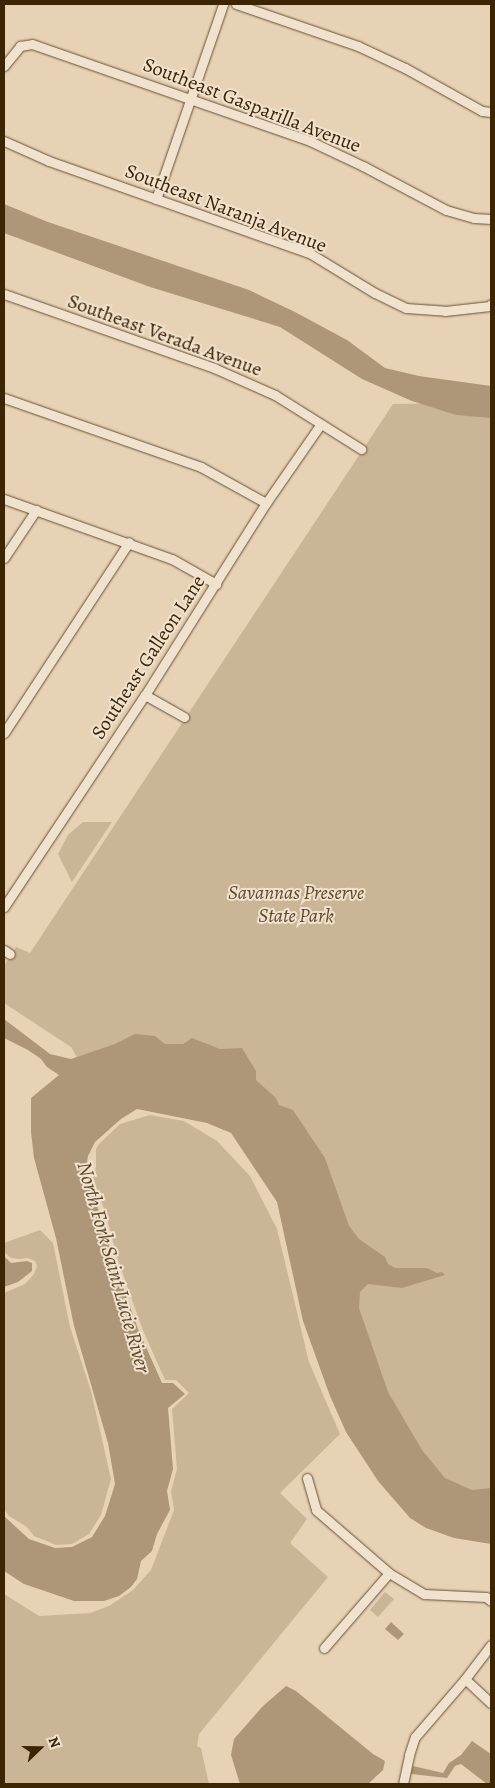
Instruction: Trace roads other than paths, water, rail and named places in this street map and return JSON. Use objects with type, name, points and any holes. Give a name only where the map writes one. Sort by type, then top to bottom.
[{"type":"street","points":[[156,199],[192,100],[223,4]]},
{"type":"street","points":[[236,4],[358,46],[405,68],[482,110],[491,112]]},
{"type":"street","name":"Southeast Gasparilla Avenue","points":[[4,66],[20,46],[32,44],[310,141],[363,166],[446,210],[474,218],[491,220]]},
{"type":"street","name":"Southeast Naranja Avenue","points":[[4,141],[49,161],[311,254],[375,293],[406,308],[445,310],[490,306],[491,304]]},
{"type":"street","name":"Southeast Verada Avenue","points":[[4,294],[214,368],[274,395],[361,448]]},
{"type":"street","points":[[4,398],[201,467],[266,503]]},
{"type":"street","name":"Southeast Galleon Lane","points":[[4,907],[145,695],[266,503],[320,424]]},
{"type":"street","points":[[4,499],[172,558],[216,584]]},
{"type":"street","points":[[4,558],[36,510]]},
{"type":"street","points":[[4,733],[129,542]]},
{"type":"street","points":[[145,695],[184,717]]},
{"type":"street","points":[[307,1478],[316,1510],[389,1573],[424,1594],[486,1597],[491,1601]]},
{"type":"street","points":[[324,1648],[389,1573]]},
{"type":"street","points":[[403,1784],[409,1755],[416,1737],[491,1645]]},
{"type":"street","points":[[465,1679],[491,1703]]},
{"type":"water","points":[[4,204],[48,222],[249,290],[347,340],[385,368],[419,376],[491,386],[491,418],[456,415],[412,401],[362,379],[280,327],[150,287],[4,233]]},
{"type":"water","name":"North Fork Saint Lucie River","points":[[4,1019],[50,1054],[71,1059],[115,1044],[135,1034],[155,1036],[165,1044],[183,1044],[192,1038],[220,1049],[242,1048],[256,1071],[256,1080],[276,1098],[279,1105],[293,1110],[325,1158],[349,1226],[359,1239],[385,1257],[388,1264],[395,1268],[427,1268],[437,1273],[442,1272],[445,1275],[402,1288],[368,1284],[360,1292],[359,1308],[388,1392],[422,1450],[445,1478],[472,1490],[491,1488],[491,1544],[454,1538],[426,1528],[410,1518],[378,1481],[346,1432],[330,1396],[303,1321],[277,1202],[231,1133],[207,1123],[137,1109],[121,1119],[95,1142],[88,1156],[86,1169],[114,1262],[138,1329],[162,1383],[173,1383],[185,1394],[168,1408],[173,1469],[167,1491],[170,1510],[157,1534],[152,1551],[141,1561],[137,1579],[131,1587],[119,1596],[104,1601],[74,1601],[24,1584],[4,1571],[4,1516],[29,1539],[55,1548],[72,1547],[92,1537],[105,1516],[115,1484],[108,1443],[74,1326],[56,1238],[34,1158],[31,1132],[31,1098],[59,1075],[28,1050],[4,1038]]},
{"type":"water","points":[[4,1256],[11,1263],[27,1261],[32,1263],[32,1271],[18,1282],[4,1287]]},
{"type":"water","points":[[391,1622],[404,1634],[398,1640],[385,1629]]},
{"type":"water","points":[[286,1686],[296,1691],[373,1754],[385,1761],[383,1770],[368,1784],[240,1784],[231,1755],[234,1739],[263,1706]]},
{"type":"water","points":[[472,1741],[491,1754],[491,1784],[487,1784],[461,1764],[455,1766],[447,1778],[411,1774],[413,1766],[443,1773],[449,1763],[461,1755]]},
{"type":"park label","name":"Savannas Preserve State Park","points":[[296,904]]}]
